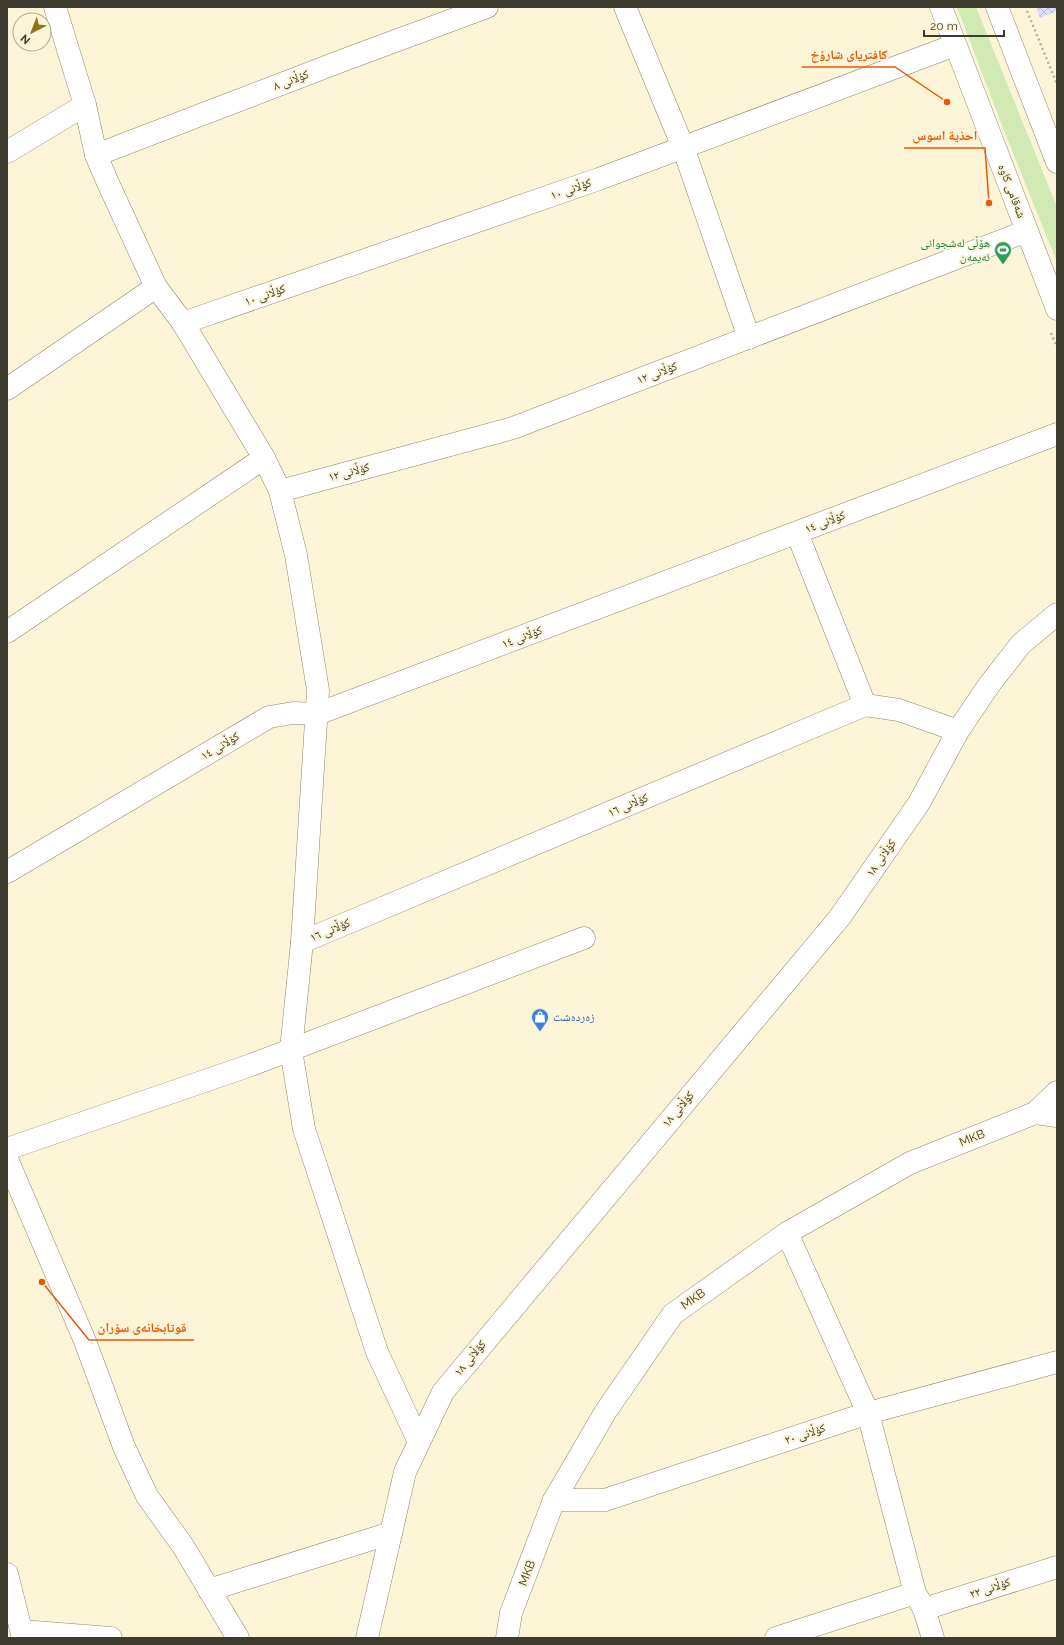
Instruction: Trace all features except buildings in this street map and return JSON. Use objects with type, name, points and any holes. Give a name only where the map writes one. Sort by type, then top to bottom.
[{"type":"street","points":[[55,7],[84,105],[96,155],[156,287],[183,323],[264,458],[280,491],[297,563],[318,690],[302,942],[292,1050],[307,1137],[377,1352],[419,1442]]},
{"type":"street","name":"کۆڵانی ٨","points":[[96,155],[351,57],[487,7]]},
{"type":"street","points":[[625,7],[683,147],[749,338]]},
{"type":"street","name":"شەقامی کاوە","points":[[941,7],[1057,309]]},
{"type":"street","points":[[997,7],[1057,162]]},
{"type":"street","name":"کۆڵانی ١٠","points":[[183,323],[591,182],[955,45]]},
{"type":"street","points":[[7,152],[84,105]]},
{"type":"street","name":"کۆڵانی ١٢","points":[[280,491],[513,428],[1027,231]]},
{"type":"street","points":[[7,389],[156,287]]},
{"type":"street","name":"کۆڵانی ١٤","points":[[7,872],[269,717],[293,713],[317,714],[1057,434]]},
{"type":"street","points":[[7,632],[264,458]]},
{"type":"street","points":[[797,533],[865,705],[899,710],[958,731]]},
{"type":"street","name":"کۆڵانی ١٨","points":[[367,1638],[405,1472],[443,1392],[840,917],[919,804],[958,731],[989,685],[1021,644],[1057,614]]},
{"type":"street","name":"کۆڵانی ١٦","points":[[302,942],[865,705]]},
{"type":"street","points":[[7,1149],[251,1065],[584,938]]},
{"type":"street","points":[[1035,1113],[1057,1092]]},
{"type":"street","points":[[1035,1113],[1057,1116]]},
{"type":"street","name":"MKB","points":[[507,1638],[511,1614],[554,1500],[606,1411],[672,1314],[787,1233],[910,1163],[1035,1113]]},
{"type":"street","points":[[7,1159],[85,1341],[124,1447],[147,1496],[183,1546],[238,1638]]},
{"type":"street","points":[[787,1233],[868,1413],[919,1601],[933,1638]]},
{"type":"street","name":"کۆڵانی ٢٠","points":[[554,1500],[605,1500],[868,1413],[1057,1362]]},
{"type":"street","points":[[209,1590],[391,1533]]},
{"type":"street","name":"کۆڵانی ٢٢","points":[[776,1638],[1057,1567]]},
{"type":"street","points":[[7,1574],[22,1635],[111,1638]]},
{"type":"path","points":[[1026,7],[1057,84]]},
{"type":"green space","points":[[957,7],[976,7],[1057,207],[1057,262],[1003,128]]},
{"type":"place","name":"کافتریای شارۆخ","points":[[947,102]]},
{"type":"place","name":"احذية اسوس","points":[[989,203]]},
{"type":"place","name":"هۆڵی لەشجوانی ئەیمەن","points":[[1003,265]]},
{"type":"place","name":"زەردەشت","points":[[540,1032]]},
{"type":"place","name":"قوتابخانەی سۆران","points":[[42,1282]]}]
